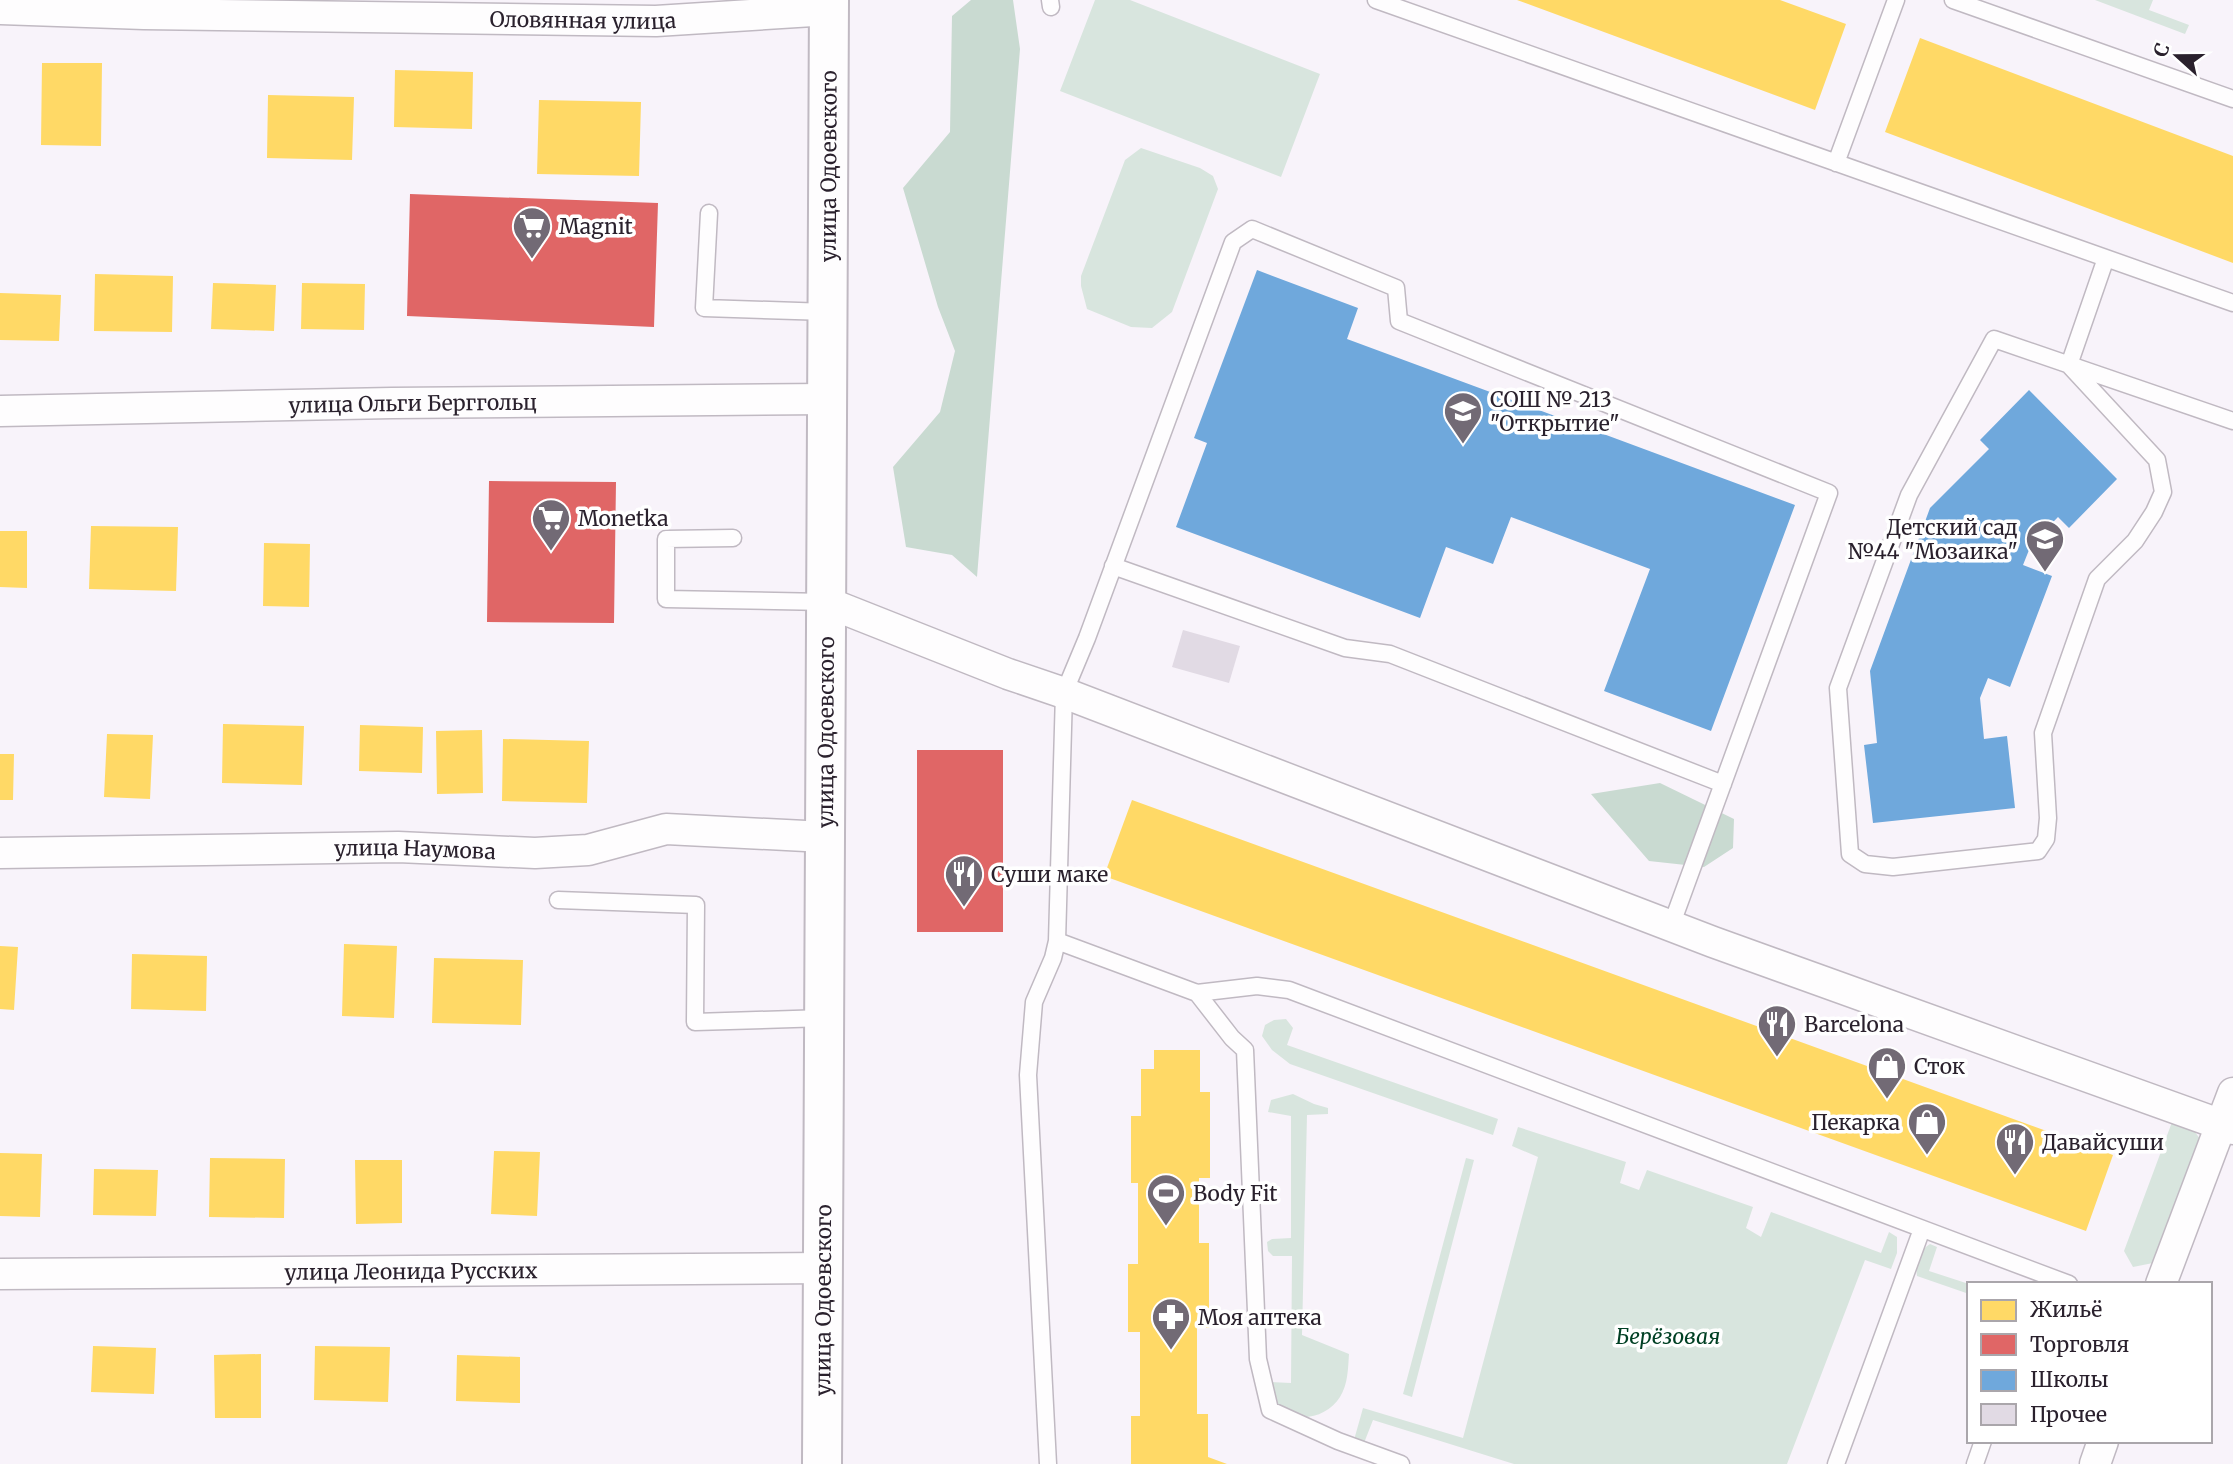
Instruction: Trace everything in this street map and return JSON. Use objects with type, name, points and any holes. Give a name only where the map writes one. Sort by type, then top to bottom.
[{"type":"street","name":"Оловянная улица","points":[[0,9],[158,14],[656,21],[829,5]]},
{"type":"street","name":"улица Одоевского","points":[[822,1464],[829,5]]},
{"type":"street","name":"улица Ольги Берггольц","points":[[0,411],[392,403],[827,399]]},
{"type":"street","points":[[826,603],[1671,926],[2227,1127]]},
{"type":"street","name":"улица Наумова","points":[[0,853],[398,848],[535,853],[588,850],[666,829],[825,837]]},
{"type":"street","points":[[2162,1282],[2227,1127],[2233,1093]]},
{"type":"street","name":"улица Леонида Русских","points":[[0,1273],[823,1268]]},
{"type":"street","points":[[2095,1464],[2103,1443]]},
{"type":"lane","points":[[1376,0],[2233,303]]},
{"type":"lane","points":[[1836,163],[1896,0]]},
{"type":"lane","points":[[1953,0],[2233,99]]},
{"type":"lane","points":[[709,214],[704,308],[828,312]]},
{"type":"lane","points":[[1048,1464],[1028,1075],[1034,1002],[1053,958],[1057,941],[1064,693],[1087,638],[1233,242],[1252,229],[1396,288],[1399,321],[1829,493],[1671,926]]},
{"type":"lane","points":[[2069,365],[2106,258]]},
{"type":"lane","points":[[2069,365],[2157,460],[2162,492],[2154,512],[2135,541],[2097,579],[2043,733],[2048,818],[2046,839],[2038,851],[1893,867],[1866,864],[1850,854],[1838,688],[1909,495],[1994,339],[2233,421]]},
{"type":"lane","points":[[733,538],[666,539],[666,599],[826,603]]},
{"type":"lane","points":[[1113,566],[1345,648],[1390,654],[1723,784]]},
{"type":"lane","points":[[558,900],[696,905],[695,1022],[825,1017]]},
{"type":"lane","points":[[1057,941],[1197,993],[1257,986],[1289,989],[1922,1228],[2041,1279]]},
{"type":"lane","points":[[1197,993],[1232,1038],[1245,1050],[1258,1359],[1270,1410],[1338,1441],[1401,1464]]},
{"type":"lane","points":[[1836,1464],[1922,1228]]},
{"type":"lane","points":[[1975,1464],[1982,1443]]},
{"type":"green space","points":[[1095,0],[1130,0],[1320,74],[1281,177],[1060,91]]},
{"type":"green space","points":[[2095,0],[2153,0],[2149,10],[2189,25],[2185,34]]},
{"type":"green space","points":[[1141,148],[1200,168],[1213,176],[1218,189],[1172,312],[1152,328],[1131,327],[1087,309],[1081,286],[1081,276],[1125,160]]},
{"type":"green space","points":[[1286,1019],[1293,1028],[1287,1045],[1498,1119],[1493,1135],[1290,1064],[1272,1050],[1262,1036],[1265,1025],[1274,1020]]},
{"type":"green space","points":[[1293,1094],[1328,1108],[1328,1114],[1307,1115],[1302,1335],[1349,1354],[1346,1382],[1340,1397],[1334,1405],[1309,1417],[1290,1415],[1282,1410],[1274,1401],[1268,1382],[1291,1383],[1292,1256],[1273,1256],[1268,1251],[1267,1242],[1272,1239],[1291,1238],[1291,1116],[1268,1112],[1271,1100]]},
{"type":"green space","points":[[2175,1114],[2192,1128],[2206,1147],[2153,1263],[2133,1267],[2124,1251]]},
{"type":"green space","name":"Берёзовая","points":[[1518,1127],[1626,1162],[1620,1183],[1639,1190],[1647,1170],[1753,1207],[1746,1228],[1761,1237],[1771,1212],[1881,1253],[1889,1232],[1897,1237],[1897,1253],[1891,1269],[1865,1260],[1787,1464],[1514,1464],[1373,1420],[1364,1443],[1354,1440],[1363,1408],[1463,1438],[1538,1157],[1512,1146]]},
{"type":"green space","points":[[1466,1158],[1474,1160],[1412,1397],[1403,1394]]},
{"type":"green space","points":[[1930,1244],[1937,1247],[1929,1271],[1967,1283],[1967,1293],[1917,1276],[1917,1266],[1923,1250]]},
{"type":"shaded area","points":[[971,0],[1013,0],[1020,49],[977,577],[952,555],[906,547],[893,467],[940,412],[955,351],[938,307],[903,188],[950,132],[952,16]]},
{"type":"shaded area","points":[[1660,783],[1734,819],[1733,848],[1704,867],[1649,861],[1591,794]]},
{"type":"building: Жильё","points":[[1517,0],[1780,0],[1846,24],[1815,110]]},
{"type":"building: Жильё","points":[[1920,38],[2233,156],[2233,263],[1885,132]]},
{"type":"building: Жильё","points":[[42,63],[102,63],[101,146],[41,145]]},
{"type":"building: Жильё","points":[[395,70],[473,72],[472,129],[394,127]]},
{"type":"building: Жильё","points":[[268,95],[354,97],[352,160],[267,158]]},
{"type":"building: Жильё","points":[[539,100],[641,102],[639,176],[537,174]]},
{"type":"building: Жильё","points":[[95,274],[173,276],[172,332],[94,331]]},
{"type":"building: Жильё","points":[[213,283],[276,285],[274,331],[211,329]]},
{"type":"building: Жильё","points":[[302,283],[365,284],[364,330],[301,329]]},
{"type":"building: Жильё","points":[[0,293],[61,295],[59,341],[0,340]]},
{"type":"building: Жильё","points":[[91,526],[178,527],[176,591],[89,589]]},
{"type":"building: Жильё","points":[[0,531],[27,531],[27,588],[0,587]]},
{"type":"building: Жильё","points":[[264,543],[310,544],[309,607],[263,606]]},
{"type":"building: Жильё","points":[[223,724],[304,726],[302,785],[222,783]]},
{"type":"building: Жильё","points":[[360,725],[423,727],[422,773],[359,771]]},
{"type":"building: Жильё","points":[[482,730],[483,793],[437,794],[436,731]]},
{"type":"building: Жильё","points":[[107,734],[153,735],[150,799],[104,797]]},
{"type":"building: Жильё","points":[[503,739],[589,741],[587,803],[502,801]]},
{"type":"building: Жильё","points":[[0,754],[14,754],[13,800],[0,800]]},
{"type":"building: Жильё","points":[[1132,800],[2113,1155],[2086,1231],[1104,876]]},
{"type":"building: Жильё","points":[[344,944],[397,946],[394,1018],[342,1016]]},
{"type":"building: Жильё","points":[[0,946],[18,947],[14,1010],[0,1009]]},
{"type":"building: Жильё","points":[[132,954],[207,956],[206,1011],[131,1009]]},
{"type":"building: Жильё","points":[[434,958],[523,960],[521,1025],[432,1023]]},
{"type":"building: Жильё","points":[[1154,1050],[1200,1050],[1200,1092],[1210,1092],[1210,1178],[1199,1178],[1199,1243],[1209,1243],[1209,1328],[1197,1328],[1197,1414],[1208,1414],[1208,1457],[1227,1464],[1131,1464],[1131,1416],[1140,1416],[1140,1332],[1128,1332],[1128,1264],[1138,1264],[1138,1183],[1131,1183],[1131,1116],[1141,1116],[1141,1069],[1154,1069]]},
{"type":"building: Жильё","points":[[494,1151],[540,1152],[537,1216],[491,1214]]},
{"type":"building: Жильё","points":[[0,1153],[42,1154],[40,1217],[0,1216]]},
{"type":"building: Жильё","points":[[210,1158],[285,1159],[284,1218],[209,1217]]},
{"type":"building: Жильё","points":[[355,1160],[402,1160],[402,1223],[356,1224]]},
{"type":"building: Жильё","points":[[94,1169],[158,1170],[156,1216],[93,1215]]},
{"type":"building: Жильё","points":[[93,1346],[156,1348],[154,1394],[91,1392]]},
{"type":"building: Жильё","points":[[315,1346],[390,1347],[388,1402],[314,1400]]},
{"type":"building: Жильё","points":[[261,1354],[261,1418],[215,1418],[214,1355]]},
{"type":"building: Жильё","points":[[457,1355],[520,1357],[520,1403],[456,1401]]},
{"type":"building: Торговля","name":"Magnit","points":[[410,194],[658,203],[654,327],[407,316]]},
{"type":"building: Торговля","name":"Monetka","points":[[489,481],[616,482],[614,623],[487,622]]},
{"type":"building: Торговля","points":[[917,750],[1003,750],[1003,932],[917,932]]},
{"type":"building: Школы","points":[[1257,270],[1358,308],[1347,339],[1795,505],[1711,731],[1604,691],[1650,569],[1511,517],[1493,564],[1446,547],[1420,618],[1176,527],[1207,443],[1194,438]]},
{"type":"building: Школы","points":[[2029,390],[2117,479],[2069,528],[2058,517],[2031,545],[2023,565],[2052,576],[2010,687],[1988,678],[1980,698],[1984,739],[2007,736],[2015,808],[1873,823],[1864,745],[1877,743],[1870,671],[1930,508],[1989,449],[1980,440]]},
{"type":"building: Прочее","points":[[1183,630],[1240,646],[1229,683],[1172,667]]},
{"type":"place","name":"Magnit","points":[[532,260]]},
{"type":"place","name":"СОШ № 213 \"Открытие\"","points":[[1463,445]]},
{"type":"place","name":"Monetka","points":[[551,552]]},
{"type":"place","name":"Детский сад №44 \"Мозаика\"","points":[[2045,573]]},
{"type":"place","name":"Суши маке","points":[[964,908]]},
{"type":"place","name":"Barcelona","points":[[1777,1058]]},
{"type":"place","name":"Сток","points":[[1887,1100]]},
{"type":"place","name":"Пекарка","points":[[1927,1156]]},
{"type":"place","name":"Давайсуши","points":[[2015,1176]]},
{"type":"place","name":"Body Fit","points":[[1166,1227]]},
{"type":"place","name":"Моя аптека","points":[[1171,1351]]}]
